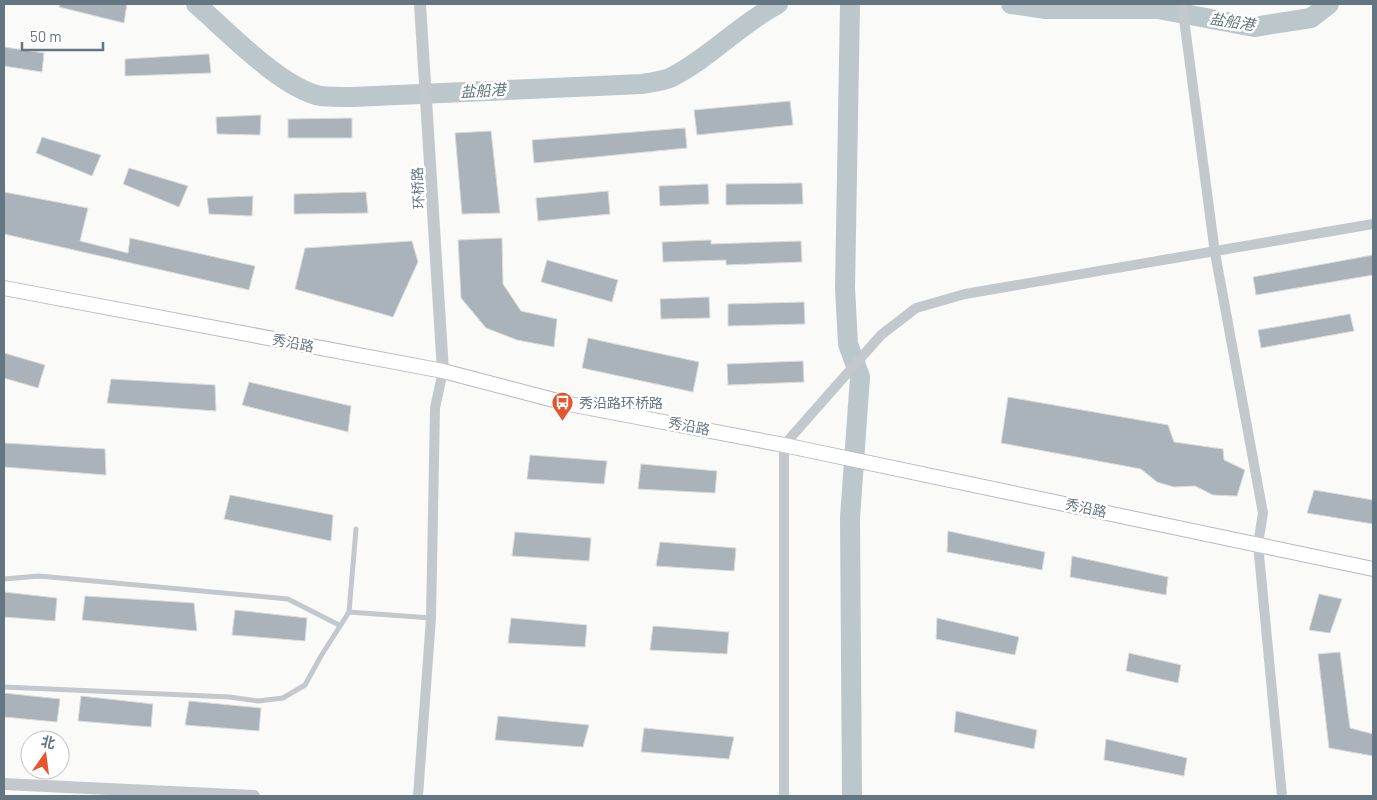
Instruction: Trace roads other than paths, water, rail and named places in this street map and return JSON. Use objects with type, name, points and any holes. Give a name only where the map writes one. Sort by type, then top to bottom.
[{"type":"main road","name":"秀沿路","points":[[4,288],[443,372],[569,404],[878,464],[1373,569]]},
{"type":"street","name":"环桥路","points":[[420,4],[429,116],[443,372]]},
{"type":"street","points":[[1182,4],[1215,253],[1263,513],[1258,544],[1282,796]]},
{"type":"street","points":[[784,796],[784,445],[881,335],[916,308],[965,294],[1215,253],[1373,224]]},
{"type":"street","points":[[418,796],[431,618],[435,408],[443,372]]},
{"type":"street","points":[[4,784],[254,796]]},
{"type":"lane","points":[[4,687],[230,697],[258,701],[283,698],[305,686],[349,612],[356,529]]},
{"type":"lane","points":[[4,580],[39,576],[288,599],[340,625]]},
{"type":"lane","points":[[349,612],[431,618]]},
{"type":"waterway","name":"盐船港","points":[[196,4],[272,71],[306,91],[321,96],[333,97],[642,84],[662,80],[672,77],[700,60],[751,21],[778,4]]},
{"type":"waterway","points":[[850,4],[845,288],[848,344],[860,377],[850,518],[852,796]]},
{"type":"waterway","name":"盐船港","points":[[1011,4],[1046,9],[1158,9],[1254,27],[1311,18],[1329,4]]},
{"type":"place","name":"秀沿路环桥路","points":[[563,422]]}]
